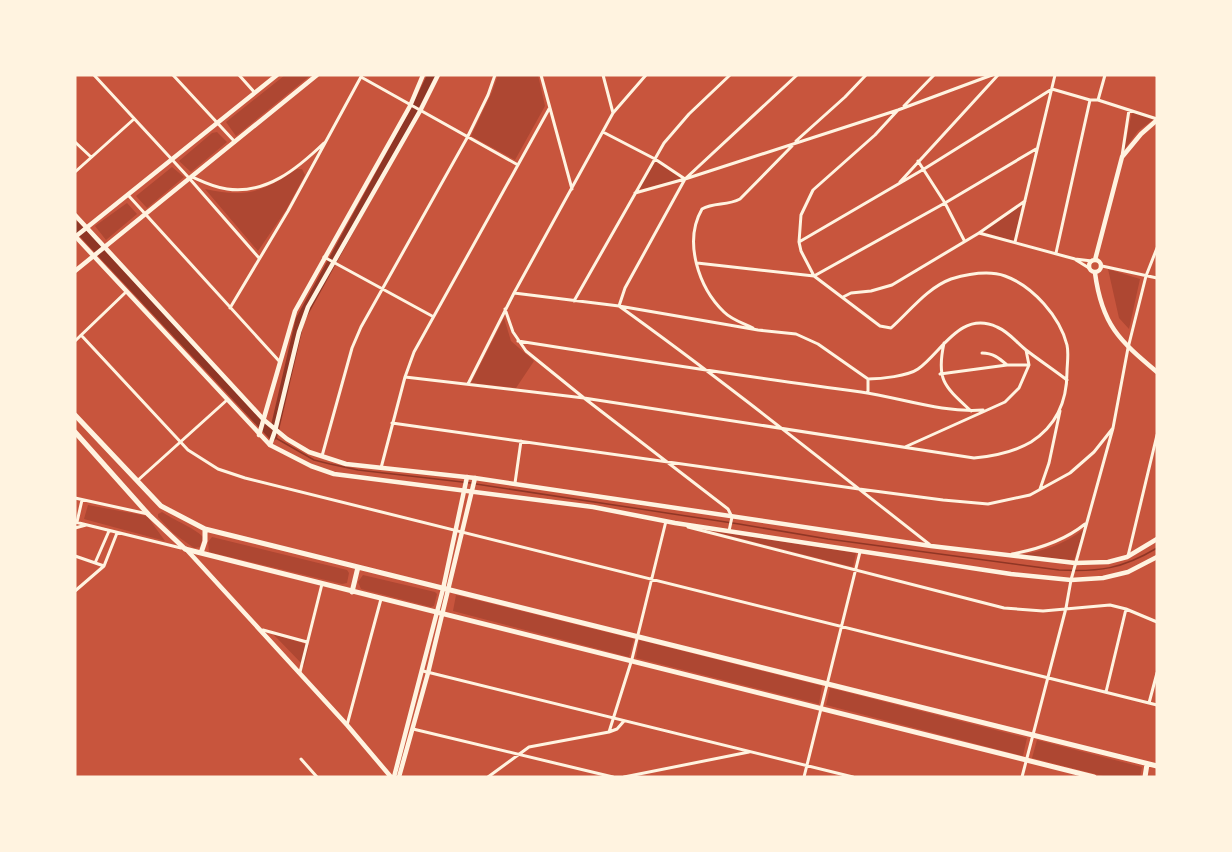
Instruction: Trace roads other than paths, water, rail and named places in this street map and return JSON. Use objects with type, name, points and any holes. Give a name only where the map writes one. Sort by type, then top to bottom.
[{"type":"main road","points":[[79,234],[277,75]]},
{"type":"main road","points":[[75,271],[317,75]]},
{"type":"main road","points":[[260,433],[295,311],[411,106],[423,75]]},
{"type":"main road","points":[[271,443],[299,332],[308,307],[438,75]]},
{"type":"main road","points":[[1157,120],[1141,134],[1122,157],[1089,268],[1095,273],[1104,312],[1113,331],[1128,348],[1157,372]]},
{"type":"main road","points":[[75,215],[79,234],[99,252],[126,292],[227,400],[271,443],[311,466],[334,474],[593,507],[675,523],[1011,574],[1103,578],[1128,572],[1157,557]]},
{"type":"main road","points":[[79,234],[264,422],[275,432],[322,458],[346,464],[515,483],[731,519],[1075,565],[1108,562],[1127,557],[1157,539]]},
{"type":"main road","points":[[1093,260],[1100,262],[1102,266],[1100,271],[1095,273]]},
{"type":"main road","points":[[75,415],[161,506],[206,529],[1157,766]]},
{"type":"main road","points":[[75,432],[149,515],[186,549],[395,777]]},
{"type":"main road","points":[[100,458],[108,450]]},
{"type":"main road","points":[[446,589],[467,478]]},
{"type":"main road","points":[[395,777],[463,533],[475,480]]},
{"type":"main road","points":[[149,515],[161,506]]},
{"type":"main road","points":[[201,553],[206,529]]},
{"type":"main road","points":[[186,549],[352,592],[632,659],[1094,777]]},
{"type":"main road","points":[[352,592],[358,567]]},
{"type":"main road","points":[[1145,777],[1147,764]]},
{"type":"street","points":[[93,75],[190,177],[259,258]]},
{"type":"street","points":[[173,75],[235,142]]},
{"type":"street","points":[[239,75],[255,93]]},
{"type":"street","points":[[322,458],[352,348],[382,289],[467,138],[495,75]]},
{"type":"street","points":[[541,75],[572,189]]},
{"type":"street","points":[[603,75],[613,113]]},
{"type":"street","points":[[468,384],[514,292],[613,113],[646,75]]},
{"type":"street","points":[[574,301],[635,193],[673,132],[730,75]]},
{"type":"street","points":[[619,306],[625,288],[685,179],[797,75]]},
{"type":"street","points":[[758,330],[726,314],[700,277],[696,263],[695,230],[702,209],[716,204],[732,203],[740,199],[794,143],[845,98],[866,75]]},
{"type":"street","points":[[903,108],[934,75]]},
{"type":"street","points":[[635,193],[898,110],[992,75]]},
{"type":"street","points":[[897,185],[998,75]]},
{"type":"street","points":[[1015,242],[1055,75]]},
{"type":"street","points":[[1098,100],[1105,75]]},
{"type":"street","points":[[230,308],[362,76],[467,138],[518,165]]},
{"type":"street","points":[[799,242],[924,169],[1052,89],[1090,100],[1098,100],[1157,120]]},
{"type":"street","points":[[1056,253],[1090,100]]},
{"type":"street","points":[[381,468],[405,377],[414,352],[549,108]]},
{"type":"street","points":[[405,377],[584,398],[974,458],[1000,455],[1031,441],[1053,422],[1065,400],[1067,347],[1060,326],[1051,311],[1024,288],[1005,276],[980,273],[949,280],[923,297],[891,328],[880,326],[814,276],[801,251],[799,242],[801,215],[813,189],[847,160],[898,110]]},
{"type":"street","points":[[1122,157],[1129,110]]},
{"type":"street","points":[[75,172],[134,119]]},
{"type":"street","points":[[603,132],[655,159],[685,179]]},
{"type":"street","points":[[190,177],[219,188],[252,189],[280,178],[304,162],[327,140]]},
{"type":"street","points":[[75,142],[91,157]]},
{"type":"street","points":[[696,263],[814,276],[1036,149]]},
{"type":"street","points":[[918,161],[945,203],[964,241]]},
{"type":"street","points":[[304,162],[310,169]]},
{"type":"street","points":[[128,195],[280,362]]},
{"type":"street","points":[[842,297],[892,285],[979,233],[1025,201]]},
{"type":"street","points":[[979,233],[1075,259],[1093,260]]},
{"type":"street","points":[[1022,777],[1066,608],[1071,578],[1113,428],[1128,348],[1146,276],[1157,248]]},
{"type":"street","points":[[325,258],[432,316]]},
{"type":"street","points":[[1075,259],[1089,268]]},
{"type":"street","points":[[1102,266],[1157,278]]},
{"type":"street","points":[[75,341],[126,292]]},
{"type":"street","points":[[514,292],[796,334],[818,344],[868,379],[890,377],[916,370],[945,341],[964,327],[987,323],[1006,332],[1067,380]]},
{"type":"street","points":[[619,306],[786,430],[931,546]]},
{"type":"street","points":[[505,309],[518,341],[526,351],[664,461],[728,508],[731,519],[730,530]]},
{"type":"street","points":[[81,335],[193,454],[208,463],[245,478],[1157,705]]},
{"type":"street","points":[[518,341],[710,372],[868,393],[956,411],[982,410]]},
{"type":"street","points":[[945,341],[940,374],[949,391],[970,411]]},
{"type":"street","points":[[903,448],[982,410],[1005,402],[1019,388],[1029,365],[1026,350]]},
{"type":"street","points":[[982,353],[990,353],[998,357],[1006,365]]},
{"type":"street","points":[[940,374],[1006,365],[1029,365]]},
{"type":"street","points":[[868,379],[868,393]]},
{"type":"street","points":[[137,481],[227,400]]},
{"type":"street","points":[[1040,490],[1049,463],[1060,409]]},
{"type":"street","points":[[392,423],[859,489],[988,504],[1016,499],[1040,490],[1070,473],[1095,452],[1113,428]]},
{"type":"street","points":[[1127,557],[1157,435]]},
{"type":"street","points":[[515,483],[521,441]]},
{"type":"street","points":[[75,498],[149,515]]},
{"type":"street","points":[[82,500],[76,522],[186,549]]},
{"type":"street","points":[[609,732],[632,659],[666,521]]},
{"type":"street","points":[[1003,556],[1051,544],[1071,535],[1087,522]]},
{"type":"street","points":[[675,523],[1004,608],[1043,611],[1110,605],[1157,622]]},
{"type":"street","points":[[75,528],[88,525]]},
{"type":"street","points":[[96,563],[109,531]]},
{"type":"street","points":[[75,591],[104,566],[117,532]]},
{"type":"street","points":[[804,777],[860,551]]},
{"type":"street","points":[[75,556],[104,566]]},
{"type":"street","points":[[300,674],[322,584]]},
{"type":"street","points":[[347,725],[381,598]]},
{"type":"street","points":[[1106,692],[1126,609]]},
{"type":"street","points":[[261,630],[307,642]]},
{"type":"street","points":[[425,672],[853,777]]},
{"type":"street","points":[[1149,703],[1157,673]]},
{"type":"street","points":[[488,777],[516,754],[529,747],[544,742],[609,732],[617,729],[624,721]]},
{"type":"street","points":[[410,728],[613,777]]},
{"type":"street","points":[[624,777],[750,752]]},
{"type":"street","points":[[302,759],[317,777]]},
{"type":"waterway","points":[[274,432],[300,320],[412,116],[432,75]]},
{"type":"waterway","points":[[75,225],[273,436]]},
{"type":"waterway","points":[[274,437],[314,460],[330,464],[358,470],[471,483]]},
{"type":"waterway","points":[[476,484],[828,539],[1059,570],[1110,568],[1133,561],[1157,548]]}]
